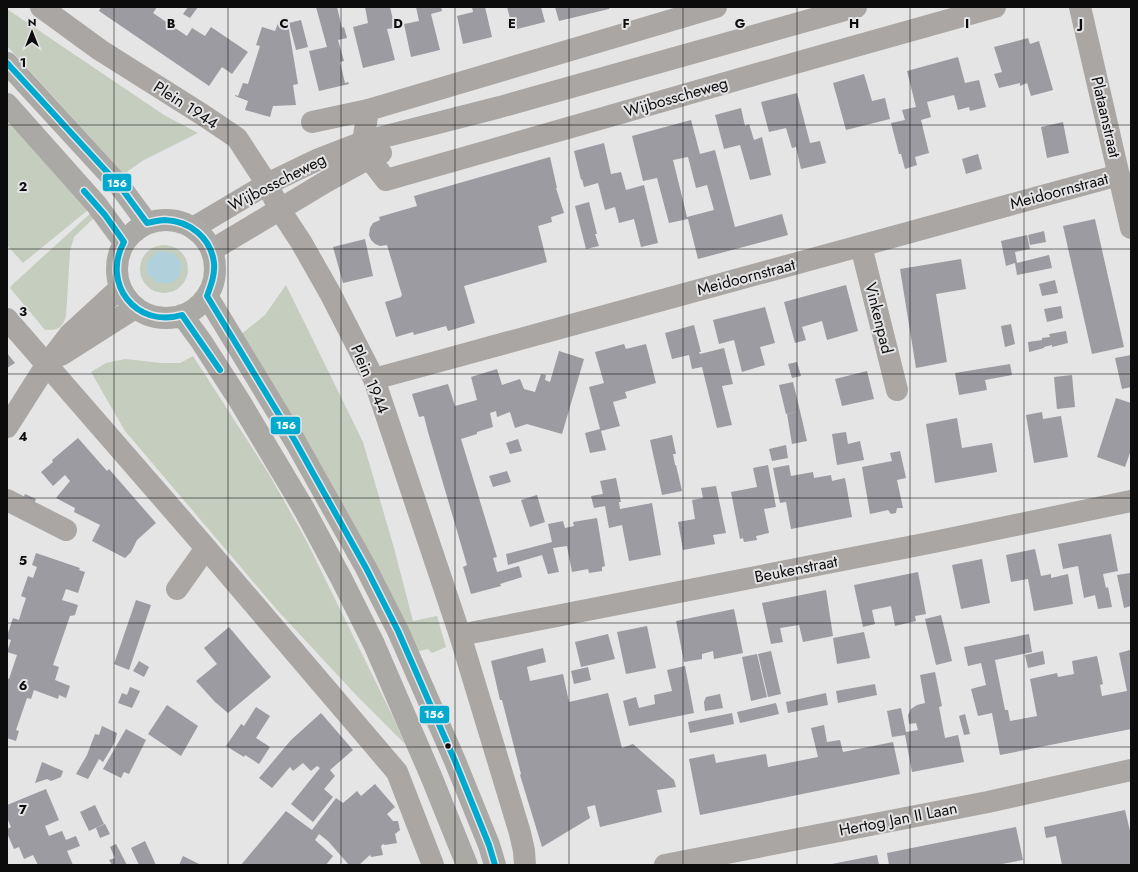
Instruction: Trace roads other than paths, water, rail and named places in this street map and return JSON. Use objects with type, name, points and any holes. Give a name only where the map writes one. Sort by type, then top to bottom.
[{"type":"main road","points":[[7,63],[119,186],[147,222]]},
{"type":"main road","points":[[7,104],[96,204],[124,242]]},
{"type":"main road","points":[[159,219],[171,219],[183,222],[194,228],[204,238],[212,250],[215,262],[215,274],[207,296],[196,308],[182,315],[169,318],[145,314],[135,308],[126,299],[116,276],[118,253],[124,242],[134,230],[147,222],[159,219]]},
{"type":"main road","points":[[207,296],[295,441],[366,568],[398,631],[455,761],[489,845],[495,865]]},
{"type":"main road","points":[[182,315],[201,341],[239,400],[304,509],[341,578],[374,644],[431,776],[467,865]]},
{"type":"street","name":"Plein 1944","points":[[41,7],[100,50],[203,114],[237,138],[267,184],[280,210],[301,242],[330,293],[374,380],[460,635],[520,833],[525,865]]},
{"type":"street","points":[[312,122],[368,110],[664,14],[716,7]]},
{"type":"street","name":"Wijbosscheweg","points":[[194,228],[267,184],[319,159],[366,150],[500,107],[856,7]]},
{"type":"street","name":"Wijbosscheweg","points":[[366,150],[386,180],[995,7]]},
{"type":"street","name":"Plataanstraat","points":[[1080,7],[1131,228]]},
{"type":"street","points":[[366,150],[368,110]]},
{"type":"street","name":"Wijbosscheweg","points":[[212,250],[327,181],[366,150]]},
{"type":"street","name":"Meidoornstraat","points":[[374,380],[1119,175]]},
{"type":"street","name":"Vinkenpad","points":[[861,246],[897,390]]},
{"type":"street","points":[[7,427],[47,364],[70,334],[120,288]]},
{"type":"street","points":[[47,364],[135,308]]},
{"type":"street","points":[[7,319],[206,548],[396,772],[433,865]]},
{"type":"street","points":[[7,500],[66,530]]},
{"type":"street","name":"Beukenstraat","points":[[460,635],[926,544],[1131,501]]},
{"type":"street","points":[[177,589],[206,548]]},
{"type":"street","name":"Hertog Jan II Laan","points":[[665,865],[988,802],[1131,770]]},
{"type":"water","points":[[158,251],[174,253],[182,264],[179,277],[172,283],[158,283],[147,273],[147,261]]}]
